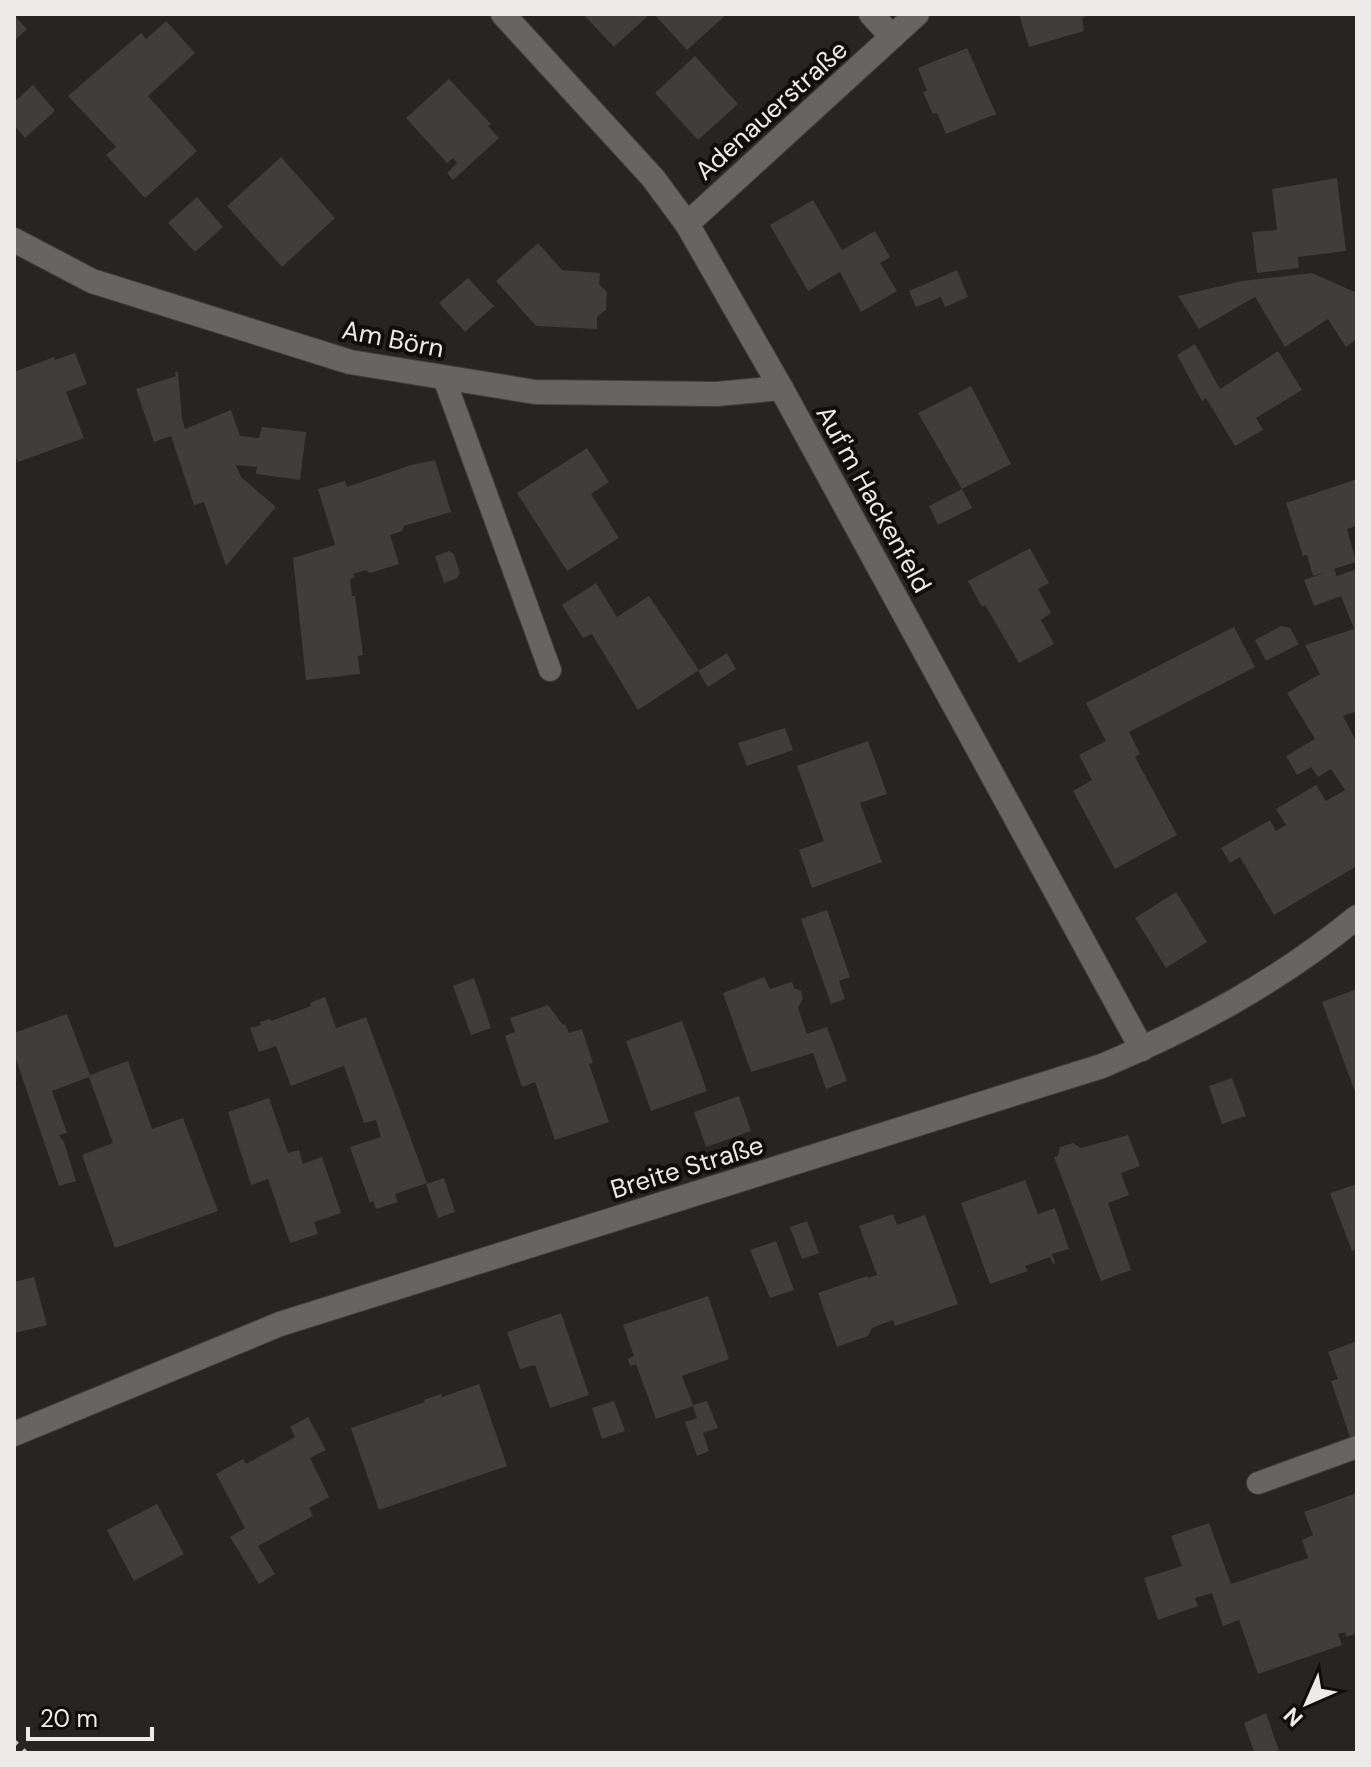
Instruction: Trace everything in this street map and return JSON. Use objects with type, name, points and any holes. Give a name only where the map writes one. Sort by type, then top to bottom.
[{"type":"street","name":"Auf'm Hackenfeld","points":[[503,14],[653,178],[687,224],[781,388],[1142,1049]]},
{"type":"street","points":[[871,14],[892,37]]},
{"type":"street","name":"Adenauerstraße","points":[[687,224],[917,14]]},
{"type":"street","name":"Am Börn","points":[[14,240],[92,281],[350,362],[535,392],[717,394],[781,388]]},
{"type":"street","name":"Breite Straße","points":[[14,1434],[280,1324],[1102,1066],[1197,1023],[1299,962],[1357,917]]},
{"type":"lane","points":[[444,378],[550,670]]},
{"type":"lane","points":[[1258,1483],[1357,1447]]},
{"type":"building","points":[[583,14],[650,14],[614,47]]},
{"type":"building","points":[[654,14],[727,14],[687,50]]},
{"type":"building","points":[[1019,14],[1088,14],[1082,19],[1084,31],[1029,47]]},
{"type":"building","points":[[14,15],[27,29],[14,41]]},
{"type":"building","points":[[166,21],[195,53],[148,96],[197,151],[145,198],[106,155],[116,147],[68,96],[141,33],[146,39]]},
{"type":"building","points":[[967,48],[996,114],[946,134],[923,92],[927,91],[918,68]]},
{"type":"building","points":[[695,56],[738,104],[698,140],[655,93]]},
{"type":"building","points":[[449,79],[491,124],[488,126],[499,138],[453,180],[447,173],[457,163],[453,158],[447,163],[406,118]]},
{"type":"building","points":[[33,85],[55,111],[25,138],[14,125],[14,102]]},
{"type":"building","points":[[281,157],[335,218],[282,267],[227,206]]},
{"type":"building","points":[[1337,178],[1346,251],[1298,257],[1299,268],[1257,273],[1252,232],[1277,230],[1272,189]]},
{"type":"building","points":[[197,197],[223,227],[195,252],[168,223]]},
{"type":"building","points":[[813,200],[842,250],[875,231],[890,257],[880,263],[897,291],[861,312],[840,272],[808,291],[770,225]]},
{"type":"building","points":[[538,243],[562,270],[600,273],[599,284],[607,292],[606,310],[597,317],[597,329],[536,326],[496,281]]},
{"type":"building","points":[[957,270],[968,297],[945,307],[941,297],[916,307],[909,291]]},
{"type":"building","points":[[1312,273],[1357,293],[1357,339],[1346,347],[1328,319],[1285,347],[1255,297],[1199,329],[1178,296],[1242,281]]},
{"type":"building","points":[[468,278],[494,306],[465,332],[439,303]]},
{"type":"building","points":[[1195,344],[1220,389],[1278,351],[1302,390],[1256,418],[1263,430],[1235,446],[1206,398],[1202,401],[1177,355]]},
{"type":"building","points":[[75,353],[87,384],[66,392],[84,438],[14,461],[14,372],[54,357],[55,360]]},
{"type":"building","points":[[175,372],[178,372],[185,429],[231,410],[240,436],[259,438],[262,427],[306,432],[300,480],[256,474],[257,467],[236,465],[241,477],[276,507],[226,566],[204,502],[194,505],[171,436],[154,442],[136,389],[176,376]]},
{"type":"building","points":[[971,386],[1011,464],[962,489],[918,413]]},
{"type":"building","points":[[587,448],[609,482],[591,494],[619,538],[567,571],[517,493]]},
{"type":"building","points":[[435,460],[451,512],[404,526],[402,531],[390,535],[399,564],[370,573],[365,570],[353,574],[355,577],[350,579],[363,655],[358,656],[360,674],[306,680],[293,558],[335,545],[318,489],[345,481],[347,487]]},
{"type":"building","points":[[1357,479],[1357,526],[1347,529],[1356,562],[1334,569],[1337,576],[1357,569],[1357,711],[1343,716],[1357,743],[1357,866],[1274,915],[1240,857],[1230,863],[1221,848],[1270,820],[1276,831],[1286,825],[1276,809],[1316,785],[1326,801],[1345,790],[1331,769],[1318,777],[1311,767],[1297,775],[1286,756],[1315,739],[1287,693],[1320,674],[1305,645],[1354,629],[1341,596],[1314,606],[1304,580],[1330,571],[1313,576],[1307,555],[1303,556],[1286,503]]},
{"type":"building","points":[[962,489],[972,508],[938,525],[929,506]]},
{"type":"building","points":[[1030,548],[1049,583],[1038,589],[1051,613],[1041,620],[1054,644],[1019,663],[968,581]]},
{"type":"building","points":[[449,551],[454,554],[460,573],[457,578],[444,583],[435,556]]},
{"type":"building","points":[[596,583],[617,617],[649,596],[699,670],[638,710],[592,634],[583,638],[562,605]]},
{"type":"building","points":[[1281,626],[1290,628],[1299,644],[1266,661],[1255,640]]},
{"type":"building","points":[[1234,627],[1255,667],[1129,732],[1140,754],[1135,757],[1177,835],[1115,869],[1073,791],[1092,780],[1079,755],[1106,741],[1086,703]]},
{"type":"building","points":[[727,653],[736,669],[708,687],[698,671]]},
{"type":"building","points":[[785,728],[793,750],[747,766],[738,743]]},
{"type":"building","points":[[868,741],[887,794],[860,803],[882,862],[812,888],[799,850],[824,841],[797,766]]},
{"type":"building","points":[[1176,892],[1207,942],[1166,968],[1135,918]]},
{"type":"building","points":[[827,910],[850,977],[839,981],[845,999],[831,1004],[801,919]]},
{"type":"building","points":[[764,977],[770,989],[792,982],[794,988],[801,991],[803,998],[798,1008],[807,1034],[827,1027],[847,1081],[826,1089],[813,1053],[751,1072],[723,993]]},
{"type":"building","points":[[474,978],[491,1028],[471,1035],[453,986]]},
{"type":"building","points":[[1357,989],[1357,1097],[1322,1002]]},
{"type":"building","points":[[325,997],[336,1028],[366,1017],[427,1183],[395,1194],[398,1202],[376,1209],[373,1201],[370,1203],[350,1147],[381,1137],[376,1120],[364,1123],[344,1066],[291,1086],[276,1046],[259,1052],[250,1028],[311,1006],[310,1003]]},
{"type":"building","points":[[548,1005],[569,1033],[582,1029],[593,1063],[589,1064],[609,1122],[555,1140],[535,1082],[522,1087],[505,1036],[515,1032],[510,1018]]},
{"type":"building","points":[[67,1014],[90,1075],[128,1061],[152,1129],[183,1118],[218,1211],[115,1248],[82,1155],[113,1143],[89,1077],[52,1091],[67,1133],[59,1135],[76,1181],[59,1186],[14,1053],[14,1033]]},
{"type":"building","points":[[682,1021],[707,1091],[651,1111],[626,1041]]},
{"type":"building","points":[[1232,1078],[1246,1116],[1222,1124],[1209,1086]]},
{"type":"building","points":[[739,1096],[751,1131],[706,1147],[694,1112]]},
{"type":"building","points":[[269,1098],[288,1153],[299,1150],[303,1164],[322,1157],[341,1213],[314,1222],[318,1234],[290,1243],[268,1179],[251,1185],[228,1112]]},
{"type":"building","points":[[1128,1135],[1140,1166],[1121,1173],[1129,1195],[1108,1203],[1131,1270],[1101,1281],[1054,1157],[1058,1156],[1060,1147],[1073,1143],[1081,1148]]},
{"type":"building","points":[[444,1178],[455,1212],[438,1218],[426,1184]]},
{"type":"building","points":[[1025,1180],[1038,1214],[1055,1208],[1069,1249],[1052,1254],[1053,1264],[1050,1257],[1025,1266],[1028,1271],[990,1284],[961,1203]]},
{"type":"building","points":[[1357,1184],[1357,1249],[1352,1251],[1330,1193]]},
{"type":"building","points":[[893,1214],[897,1225],[925,1215],[958,1304],[895,1326],[893,1320],[872,1328],[868,1336],[837,1347],[818,1293],[877,1275],[859,1226]]},
{"type":"building","points":[[807,1221],[819,1253],[802,1259],[790,1227]]},
{"type":"building","points":[[776,1241],[794,1290],[770,1298],[750,1250]]},
{"type":"building","points":[[34,1277],[47,1325],[15,1333],[14,1282]]},
{"type":"building","points":[[708,1296],[729,1359],[682,1376],[693,1405],[707,1401],[718,1428],[703,1433],[709,1451],[697,1456],[685,1422],[697,1418],[693,1406],[656,1419],[636,1364],[630,1366],[628,1359],[634,1356],[623,1325]]},
{"type":"building","points":[[561,1313],[589,1395],[550,1408],[535,1365],[520,1369],[507,1332]]},
{"type":"building","points":[[1357,1341],[1357,1435],[1350,1437],[1331,1381],[1338,1379],[1328,1352]]},
{"type":"building","points":[[479,1384],[507,1466],[379,1510],[351,1428],[441,1394],[442,1397]]},
{"type":"building","points":[[614,1401],[625,1431],[602,1439],[592,1408]]},
{"type":"building","points":[[308,1417],[326,1450],[310,1458],[329,1497],[309,1508],[313,1516],[258,1546],[275,1574],[259,1584],[230,1537],[245,1528],[216,1474],[243,1459],[246,1464],[295,1437],[290,1427]]},
{"type":"building","points":[[1357,1493],[1357,1633],[1346,1637],[1345,1632],[1338,1634],[1342,1645],[1258,1674],[1239,1620],[1223,1626],[1212,1593],[1195,1598],[1198,1606],[1158,1620],[1144,1578],[1182,1566],[1171,1536],[1209,1523],[1231,1584],[1308,1558],[1302,1540],[1313,1535],[1304,1512]]},
{"type":"building","points":[[157,1504],[184,1554],[134,1581],[107,1530]]},
{"type":"building","points":[[1266,1713],[1279,1751],[1254,1752],[1244,1723]]},
{"type":"railway","points":[[14,1742],[25,1753]]}]
